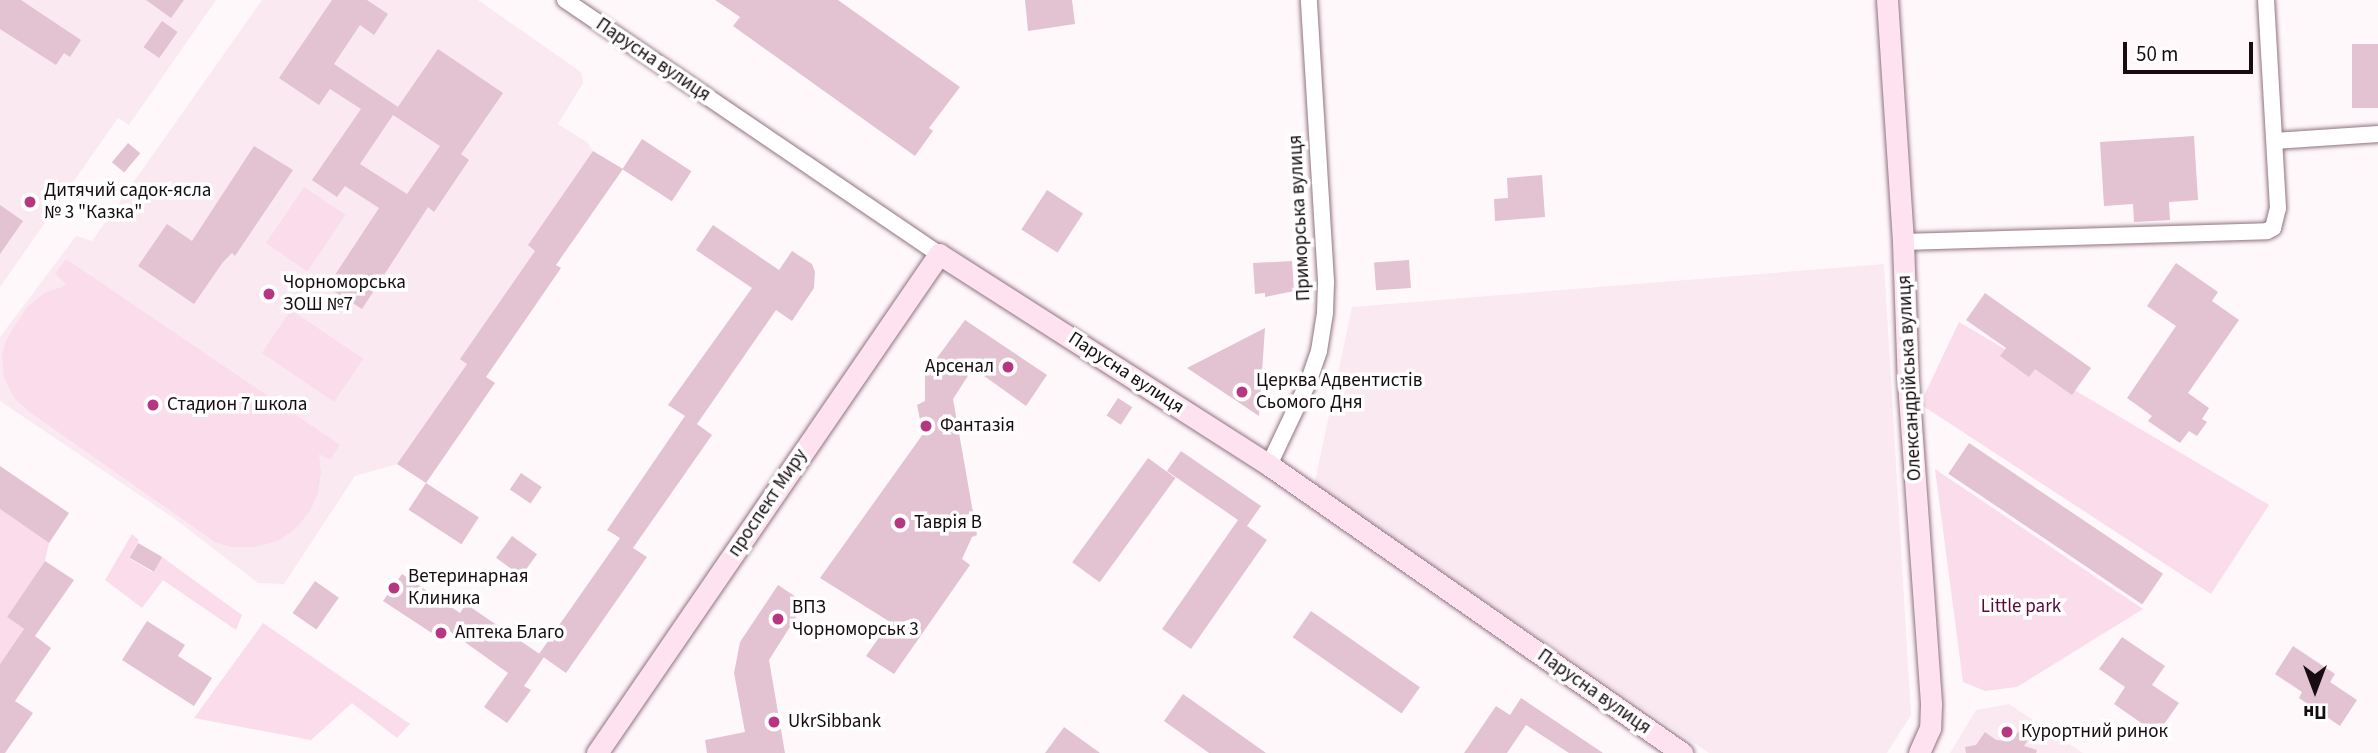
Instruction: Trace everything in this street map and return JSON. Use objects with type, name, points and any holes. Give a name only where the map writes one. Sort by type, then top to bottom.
[{"type":"street","name":"Парусна вулиця","points":[[565,0],[939,254],[1269,465],[1682,753]]},
{"type":"street","name":"Приморська вулиця","points":[[1269,465],[1308,383],[1319,351],[1325,312],[1326,281],[1309,0]]},
{"type":"street","name":"Олександрійська вулиця","points":[[1887,0],[1903,242],[1908,382],[1931,704],[1930,728],[1919,753]]},
{"type":"street","points":[[1903,242],[2267,231],[2273,228],[2278,208],[2266,0]]},
{"type":"street","points":[[2275,141],[2378,134]]},
{"type":"street","name":"проспект Миру","points":[[597,753],[939,254]]},
{"type":"shaded area","points":[[0,0],[216,0],[129,125],[118,118],[0,287]]},
{"type":"shaded area","name":"Чорноморська ЗОШ №7","points":[[262,0],[478,0],[581,72],[583,83],[558,124],[588,143],[593,151],[528,245],[535,251],[467,364],[397,464],[355,476],[284,584],[258,583],[175,519],[0,401],[0,337],[76,236],[92,241]]},
{"type":"shaded area","points":[[1884,264],[1911,715],[1887,753],[1709,753],[1314,486],[1352,307]]},
{"type":"shaded area","name":"Курортний ринок","points":[[2009,704],[2083,753],[1950,753],[1976,710]]},
{"type":"green space","points":[[304,187],[345,215],[307,271],[266,243]]},
{"type":"green space","name":"Стадион 7 школа","points":[[66,259],[340,445],[330,460],[319,454],[321,472],[318,493],[310,511],[294,530],[277,541],[255,547],[231,547],[215,542],[31,413],[14,398],[4,378],[2,356],[6,340],[27,307],[45,293],[67,285],[55,274]]},
{"type":"green space","points":[[291,310],[363,359],[334,402],[262,353]]},
{"type":"green space","points":[[1959,322],[2269,505],[2211,594],[1920,404]]},
{"type":"green space","name":"Little park","points":[[1935,469],[2143,609],[2017,687],[1985,691],[1963,682]]},
{"type":"green space","points":[[0,509],[49,543],[45,561],[7,617],[24,629],[0,664]]},
{"type":"green space","points":[[132,534],[139,540],[129,558],[152,572],[162,557],[242,615],[236,630],[163,580],[142,608],[105,580]]},
{"type":"green space","points":[[263,623],[410,724],[397,738],[352,703],[311,740],[194,718]]},
{"type":"building","points":[[0,0],[21,0],[81,40],[70,57],[64,53],[56,65],[0,29]]},
{"type":"building","points":[[146,0],[184,0],[171,18]]},
{"type":"building","points":[[332,0],[367,0],[388,14],[374,35],[360,25],[334,64],[398,107],[438,49],[503,93],[461,154],[469,160],[434,212],[428,207],[362,309],[327,287],[379,208],[345,186],[337,197],[312,180],[361,109],[330,89],[319,105],[279,78]],"holes":[[[393,115],[440,146],[407,194],[360,164]]]},
{"type":"building","points":[[715,0],[838,0],[960,87],[929,128],[933,131],[915,156],[733,26],[740,17]]},
{"type":"building","points":[[1025,0],[1072,0],[1075,24],[1028,31]]},
{"type":"building","points":[[162,21],[178,32],[159,58],[144,47]]},
{"type":"building","points":[[2352,44],[2378,44],[2378,108],[2352,108]]},
{"type":"building","points":[[2194,136],[2198,200],[2169,202],[2170,220],[2134,222],[2133,204],[2104,206],[2100,142]]},
{"type":"building","points":[[642,139],[691,171],[672,201],[622,169]]},
{"type":"building","points":[[128,143],[140,153],[124,172],[112,162]]},
{"type":"building","points":[[254,146],[293,170],[235,256],[232,253],[223,262],[194,304],[138,266],[167,224],[192,241]]},
{"type":"building","points":[[593,151],[623,169],[556,265],[561,268],[486,377],[495,383],[426,483],[397,464],[467,364],[460,359],[535,251],[528,245]]},
{"type":"building","points":[[1542,175],[1545,217],[1495,221],[1494,199],[1508,198],[1507,178]]},
{"type":"building","points":[[1047,190],[1083,213],[1057,253],[1021,229]]},
{"type":"building","points":[[0,205],[23,221],[0,254]]},
{"type":"building","points":[[713,225],[779,270],[792,251],[812,264],[815,272],[814,288],[792,321],[776,310],[697,424],[712,435],[633,548],[647,557],[566,673],[539,654],[620,538],[607,530],[685,416],[668,405],[752,288],[696,250]]},
{"type":"building","points":[[1409,260],[1411,288],[1376,290],[1374,262]]},
{"type":"building","points":[[1292,261],[1294,291],[1265,297],[1265,293],[1255,294],[1253,263]]},
{"type":"building","points":[[2176,263],[2218,292],[2212,301],[2239,320],[2188,393],[2209,408],[2202,419],[2207,422],[2197,436],[2189,431],[2180,443],[2148,421],[2152,416],[2127,398],[2176,326],[2147,306]]},
{"type":"building","points":[[1985,293],[2091,368],[2072,395],[2035,369],[2029,377],[2000,356],[2006,348],[1966,320]]},
{"type":"building","points":[[965,320],[1047,375],[1026,406],[973,368],[953,399],[977,535],[972,537],[962,559],[970,565],[894,674],[866,656],[890,622],[820,578],[923,434],[917,405],[925,401],[925,374]]},
{"type":"building","name":"Церква Адвентистів Сьомого Дня","points":[[1265,328],[1259,416],[1187,368]]},
{"type":"building","points":[[1118,398],[1132,407],[1121,425],[1107,416]]},
{"type":"building","points":[[1969,443],[2163,574],[2142,605],[1948,474]]},
{"type":"building","points":[[1181,451],[1261,506],[1247,526],[1267,540],[1191,649],[1162,629],[1238,520],[1167,471]]},
{"type":"building","points":[[1148,458],[1176,478],[1100,582],[1072,562]]},
{"type":"building","points":[[0,466],[69,513],[49,543],[0,509]]},
{"type":"building","points":[[521,473],[542,487],[531,504],[510,490]]},
{"type":"building","points":[[426,483],[479,517],[461,544],[409,510]]},
{"type":"building","points":[[512,536],[537,554],[521,576],[496,558]]},
{"type":"building","points":[[138,543],[162,557],[154,572],[130,558]]},
{"type":"building","points":[[45,561],[74,580],[35,636],[51,648],[15,701],[33,713],[5,753],[0,753],[0,664],[24,629],[27,631],[7,617]]},
{"type":"building","points":[[402,574],[460,613],[466,604],[544,657],[524,686],[531,690],[507,723],[484,707],[508,673],[448,630],[441,639],[383,601]]},
{"type":"building","points":[[315,581],[339,598],[316,630],[293,613]]},
{"type":"building","points":[[778,585],[805,603],[769,660],[785,753],[707,753],[705,740],[745,732],[734,673],[740,642]]},
{"type":"building","points":[[1311,611],[1420,687],[1402,713],[1293,637]]},
{"type":"building","points":[[147,621],[185,645],[178,656],[212,678],[194,706],[122,660]]},
{"type":"building","points":[[2122,637],[2165,666],[2152,685],[2179,703],[2157,734],[2114,704],[2125,687],[2099,669]]},
{"type":"building","points":[[2293,646],[2335,674],[2330,682],[2357,700],[2340,726],[2299,698],[2302,692],[2275,674]]},
{"type":"building","points":[[1183,694],[1266,753],[1209,753],[1164,721]]},
{"type":"building","points":[[1521,698],[1603,753],[1569,753],[1526,725],[1507,753],[1464,753],[1496,706],[1510,715]]},
{"type":"building","points":[[1064,727],[1100,753],[1045,753]]},
{"type":"building","points":[[2020,730],[2029,739],[2024,746],[2037,750],[2036,753],[1966,753],[1965,747],[1976,745],[1985,732],[1996,740],[2010,741]]},
{"type":"place","name":"Дитячий садок-ясла № 3 \"Казка\"","points":[[30,202]]},
{"type":"place","name":"Чорноморська ЗОШ №7","points":[[269,294]]},
{"type":"place","name":"Арсенал","points":[[1008,367]]},
{"type":"place","name":"Церква Адвентистів Сьомого Дня","points":[[1242,392]]},
{"type":"place","name":"Стадион 7 школа","points":[[153,405]]},
{"type":"place","name":"Фантазія","points":[[926,426]]},
{"type":"place","name":"Таврія В","points":[[900,523]]},
{"type":"place","name":"Ветеринарная Клиника","points":[[394,588]]},
{"type":"place","name":"ВПЗ Чорноморськ 3","points":[[778,619]]},
{"type":"place","name":"Аптека Благо","points":[[441,633]]},
{"type":"place","name":"UkrSibbank","points":[[774,722]]},
{"type":"place","name":"Курортний ринок","points":[[2007,732]]}]
